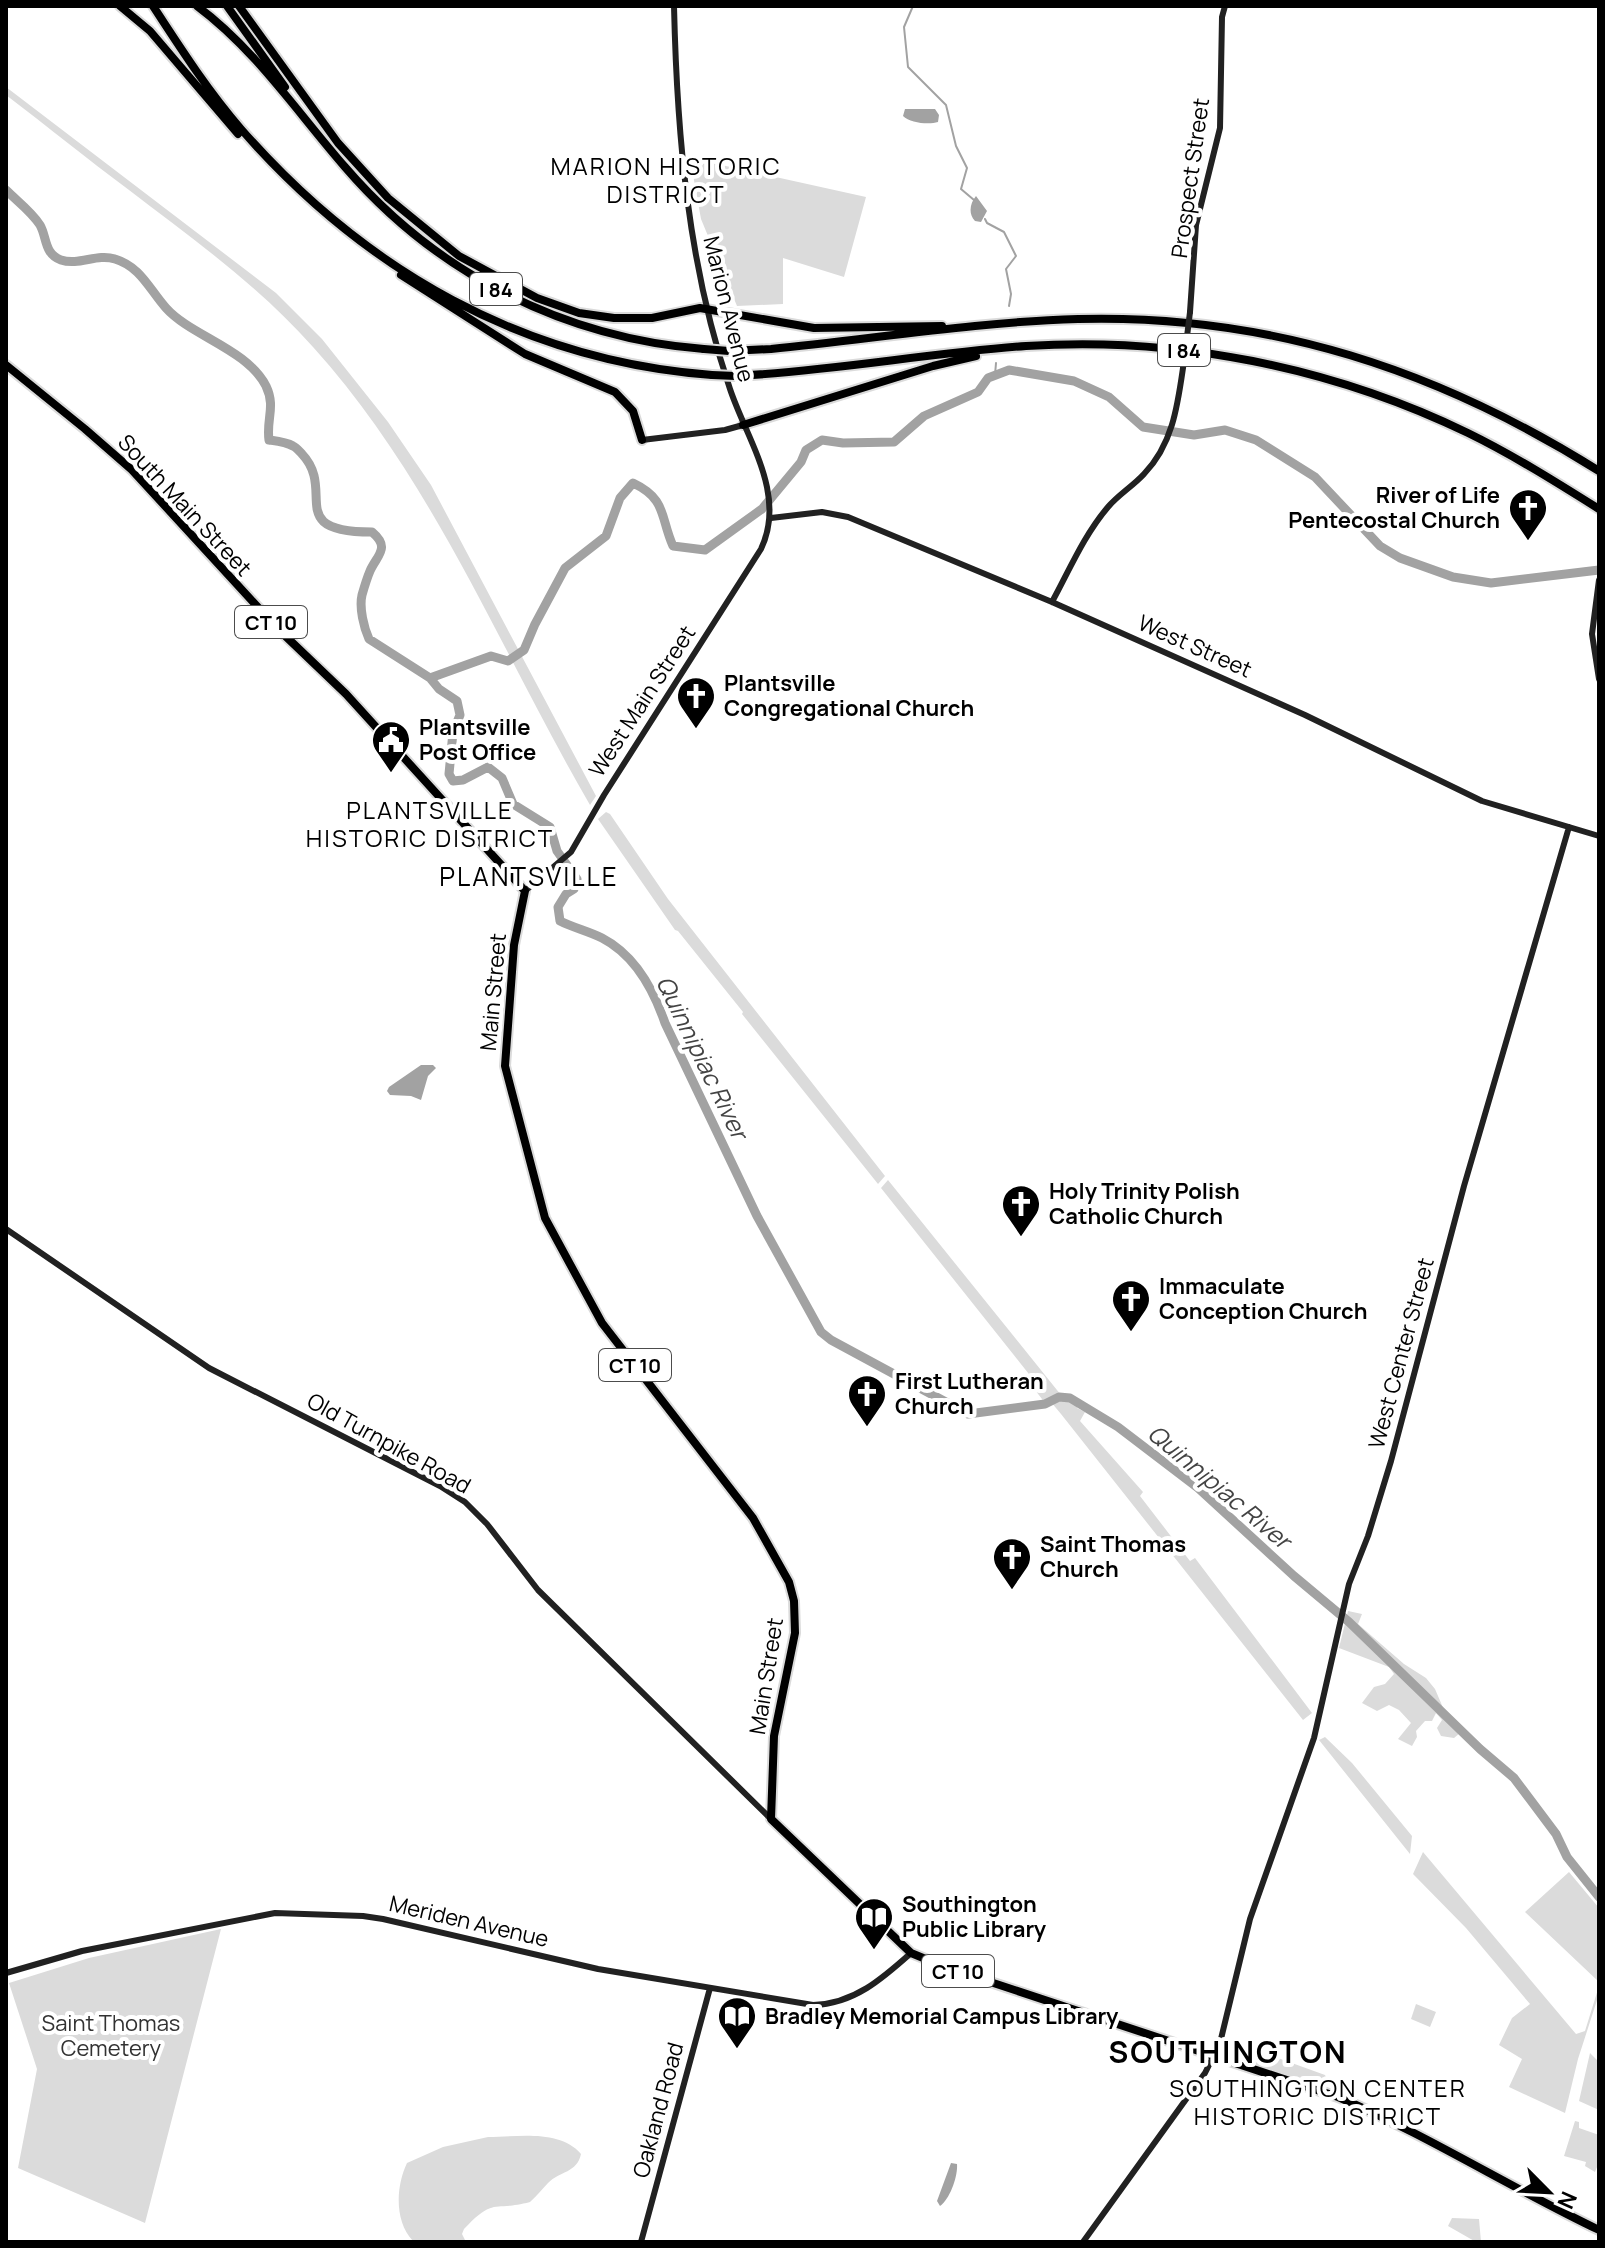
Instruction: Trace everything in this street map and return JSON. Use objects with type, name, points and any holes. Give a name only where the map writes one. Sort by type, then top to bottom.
[{"type":"highway","points":[[120,6],[150,31],[239,134],[278,168]]},
{"type":"highway","name":"I 84","points":[[153,6],[222,106],[278,168],[318,206],[361,241],[442,294],[529,335],[615,362],[736,376],[1027,346],[1108,345],[1188,351],[1267,364],[1331,380],[1394,402],[1468,433],[1599,509]]},
{"type":"highway","points":[[197,6],[258,63],[330,149]]},
{"type":"highway","name":"I 84","points":[[227,6],[330,149],[394,218],[437,253],[484,283],[534,308],[585,327],[639,340],[729,351],[1053,320],[1136,319],[1218,326],[1299,341],[1379,364],[1456,393],[1530,429],[1599,471]]},
{"type":"highway","points":[[239,6],[362,172],[401,211],[459,256],[537,298],[591,316],[639,319],[707,309],[801,327],[828,329],[998,325]]},
{"type":"highway","points":[[361,241],[410,281],[525,354],[615,392],[633,411],[642,440]]},
{"type":"highway","points":[[743,425],[933,366],[1027,346]]},
{"type":"highway","name":"South Main Street","points":[[6,365],[129,468],[265,615],[346,694],[525,891]]},
{"type":"highway","name":"Main Street","points":[[525,891],[514,945],[505,1066],[545,1218],[602,1323],[753,1518],[789,1582],[794,1601],[795,1633],[774,1736],[771,1819]]},
{"type":"highway","name":"CT 10","points":[[771,1819],[911,1953],[1329,2094],[1372,2112],[1599,2230]]},
{"type":"main road","name":"Marion Avenue","points":[[674,6],[684,185],[692,239],[707,309],[743,425],[770,495],[771,518]]},
{"type":"main road","name":"Prospect Street","points":[[1052,602],[1088,535],[1102,515],[1149,469],[1168,439],[1174,422],[1190,312],[1196,225],[1220,128],[1222,17],[1225,6]]},
{"type":"main road","points":[[642,440],[743,425]]},
{"type":"main road","name":"West Street","points":[[771,518],[813,512],[840,514],[1052,602],[1344,733],[1471,797],[1598,833]]},
{"type":"main road","name":"West Main Street","points":[[525,891],[567,856],[761,549],[771,518]]},
{"type":"main road","points":[[1599,580],[1592,639],[1599,679]]},
{"type":"main road","name":"West Center Street","points":[[1083,2242],[1215,2056],[1244,1940],[1314,1738],[1349,1584],[1368,1536],[1391,1461],[1464,1186],[1569,827]]},
{"type":"main road","name":"Old Turnpike Road","points":[[6,1229],[209,1368],[440,1486],[465,1502],[487,1524],[538,1590],[771,1819]]},
{"type":"main road","name":"Meriden Avenue","points":[[6,1973],[82,1951],[275,1913],[378,1918],[598,1969],[799,2004],[823,2005],[847,1999],[866,1989],[911,1953]]},
{"type":"main road","name":"Oakland Road","points":[[641,2242],[710,1988]]},
{"type":"green space","points":[[6,87],[276,293],[322,339],[388,422],[431,485],[596,796],[590,805],[430,510],[395,453],[356,399],[313,347],[248,283],[6,95]]},
{"type":"green space","points":[[690,158],[866,197],[844,277],[783,258],[783,304],[737,306],[701,219]]},
{"type":"green space","points":[[606,812],[668,899],[885,1176],[878,1184],[675,930],[598,819]]},
{"type":"green space","points":[[888,1180],[1065,1400],[1069,1398],[1079,1404],[1077,1408],[1085,1412],[1080,1421],[1143,1492],[1140,1496],[1190,1561],[1195,1558],[1312,1713],[1303,1720],[1061,1414],[1051,1402],[1045,1403],[1032,1386],[1036,1383],[881,1188]]},
{"type":"green space","points":[[1348,1611],[1362,1614],[1358,1624],[1404,1664],[1426,1678],[1435,1689],[1444,1710],[1483,1746],[1479,1753],[1460,1733],[1454,1738],[1441,1736],[1437,1728],[1442,1720],[1436,1713],[1432,1721],[1425,1721],[1416,1731],[1417,1737],[1412,1746],[1398,1739],[1411,1723],[1399,1710],[1389,1705],[1377,1711],[1362,1703],[1374,1687],[1385,1684],[1394,1674],[1389,1667],[1339,1648]]},
{"type":"green space","points":[[1325,1737],[1352,1763],[1412,1836],[1410,1854],[1319,1740]]},
{"type":"green space","points":[[1423,1852],[1576,2034],[1585,2031],[1599,1986],[1565,2113],[1509,2087],[1522,2059],[1499,2045],[1512,2018],[1530,2004],[1466,1928],[1413,1874]]},
{"type":"green space","points":[[1569,1872],[1599,1908],[1599,1982],[1525,1912]]},
{"type":"green space","name":"Saint Thomas Cemetery","points":[[221,1929],[145,2223],[18,2168],[37,2069],[9,1983],[89,1958]]},
{"type":"green space","points":[[1416,2004],[1436,2012],[1430,2027],[1411,2019]]},
{"type":"green space","points":[[1228,2048],[1278,2058],[1325,2075],[1328,2081],[1322,2086],[1227,2055]]},
{"type":"green space","points":[[1590,2053],[1599,2062],[1599,2110],[1579,2101]]},
{"type":"green space","points":[[1575,2121],[1579,2122],[1579,2128],[1599,2135],[1599,2162],[1595,2172],[1585,2166],[1586,2162],[1564,2156]]},
{"type":"green space","points":[[488,2137],[550,2138],[572,2146],[581,2154],[576,2165],[553,2179],[530,2202],[482,2212],[464,2229],[462,2234],[466,2242],[413,2241],[402,2224],[399,2203],[407,2163],[443,2147]]},
{"type":"green space","points":[[1452,2218],[1479,2219],[1481,2242],[1448,2226]]},
{"type":"shaded area","points":[[905,109],[935,109],[939,115],[938,122],[910,120],[903,116]]},
{"type":"shaded area","points":[[976,196],[987,211],[981,222],[975,221],[971,212]]},
{"type":"shaded area","points":[[421,1065],[436,1068],[428,1076],[421,1100],[390,1095],[387,1091],[389,1087]]},
{"type":"shaded area","points":[[951,2163],[957,2164],[955,2181],[940,2206],[937,2201]]},
{"type":"waterway","points":[[913,6],[904,27],[908,67],[946,105],[956,146],[967,168],[961,189],[974,200]]},
{"type":"waterway","name":"Quinnipiac River","points":[[6,190],[37,220],[49,249],[56,257],[74,262],[108,258],[132,267],[177,318],[246,362],[269,393],[269,440],[294,447],[311,468],[320,517],[328,525],[372,532],[378,538],[381,552],[369,574],[361,600],[362,618],[369,639],[430,678],[439,689],[457,701],[460,715],[453,732],[449,774],[453,781],[463,780],[488,767],[502,778],[513,804],[550,827],[557,851],[577,879],[574,889],[566,894],[558,907],[560,921],[614,945],[641,974],[655,997],[757,1216],[821,1332],[968,1414],[1045,1404],[1059,1397],[1070,1398],[1118,1427],[1198,1488],[1349,1622],[1514,1778],[1556,1834],[1567,1857],[1599,1897]]},
{"type":"waterway","points":[[985,219],[1004,232],[1016,256],[1006,269],[1011,294],[1009,306]]},
{"type":"waterway","points":[[995,375],[996,363]]},
{"type":"waterway","points":[[430,678],[491,656],[508,661],[524,650],[565,568],[606,536],[620,498],[633,483],[657,502],[673,546],[705,550],[762,509],[801,462],[806,450],[822,440],[843,443],[894,442],[924,416],[978,392],[988,378],[1009,370],[1074,381],[1109,397],[1143,427],[1194,435],[1225,430],[1256,440],[1315,477],[1380,546],[1400,558],[1453,577],[1491,583],[1599,570]]},
{"type":"place","name":"River of Life Pentecostal Church","points":[[1528,542]]},
{"type":"place","name":"Plantsville Congregational Church","points":[[696,730]]},
{"type":"place","name":"Plantsville Post Office","points":[[391,774]]},
{"type":"place","name":"Holy Trinity Polish Catholic Church","points":[[1021,1238]]},
{"type":"place","name":"Immaculate Conception Church","points":[[1131,1333]]},
{"type":"place","name":"First Lutheran Church","points":[[867,1428]]},
{"type":"place","name":"Saint Thomas Church","points":[[1012,1591]]},
{"type":"place","name":"Southington Public Library","points":[[874,1951]]},
{"type":"place","name":"Bradley Memorial Campus Library","points":[[737,2050]]},
{"type":"district","name":"MARION HISTORIC DISTRICT","points":[[666,179]]},
{"type":"district","name":"PLANTSVILLE HISTORIC DISTRICT","points":[[430,823]]},
{"type":"district","name":"PLANTSVILLE","points":[[529,876]]},
{"type":"district","name":"SOUTHINGTON","points":[[1228,2051]]},
{"type":"district","name":"SOUTHINGTON CENTER HISTORIC DISTRICT","points":[[1318,2101]]}]
